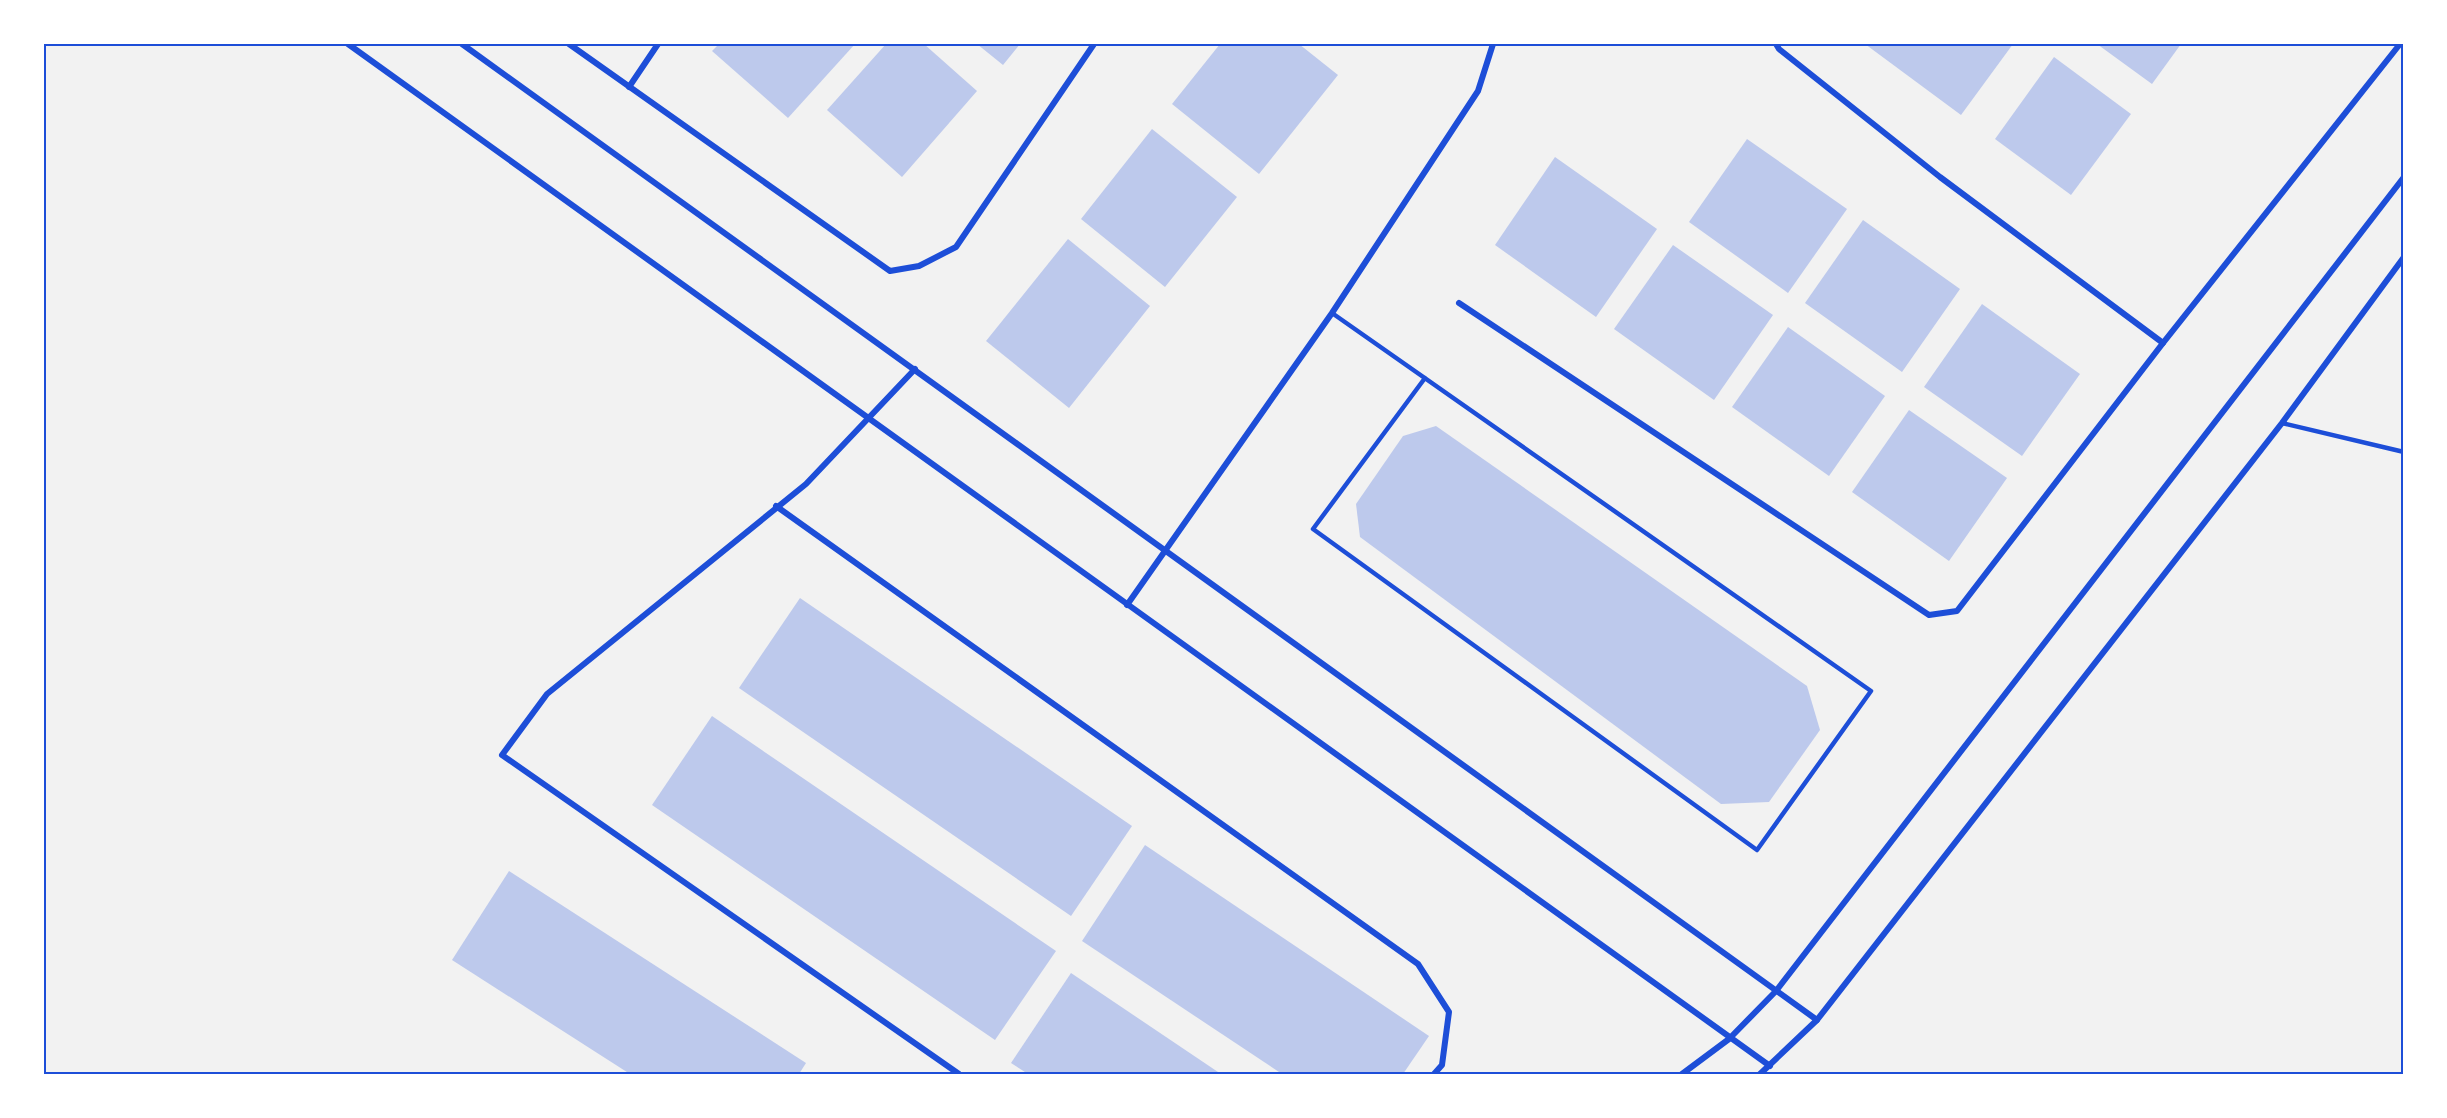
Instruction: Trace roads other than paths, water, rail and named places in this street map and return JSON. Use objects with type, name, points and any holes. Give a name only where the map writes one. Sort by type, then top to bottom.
[{"type":"street","points":[[348,44],[1770,1066]]},
{"type":"street","points":[[462,44],[1817,1020]]},
{"type":"street","points":[[569,44],[890,271],[919,266],[957,247],[1094,44]]},
{"type":"street","points":[[629,87],[658,44]]},
{"type":"street","points":[[1127,605],[1332,314],[1478,91],[1493,44]]},
{"type":"street","points":[[1776,44],[1779,49],[1940,177],[2163,343]]},
{"type":"street","points":[[1459,303],[1929,615],[1957,610],[2163,343],[2400,44]]},
{"type":"street","points":[[1682,1074],[1730,1039],[1776,991],[2403,177]]},
{"type":"street","points":[[1760,1074],[1817,1020],[2282,423],[2403,257]]},
{"type":"street","points":[[915,369],[806,484],[776,506],[547,694],[502,755],[959,1074]]},
{"type":"street","points":[[776,506],[1418,964],[1449,1012],[1442,1065],[1434,1074]]},
{"type":"lane","points":[[1332,314],[1425,378],[1871,691],[1757,850],[1313,529],[1425,378]]},
{"type":"lane","points":[[2282,423],[2403,452]]}]
